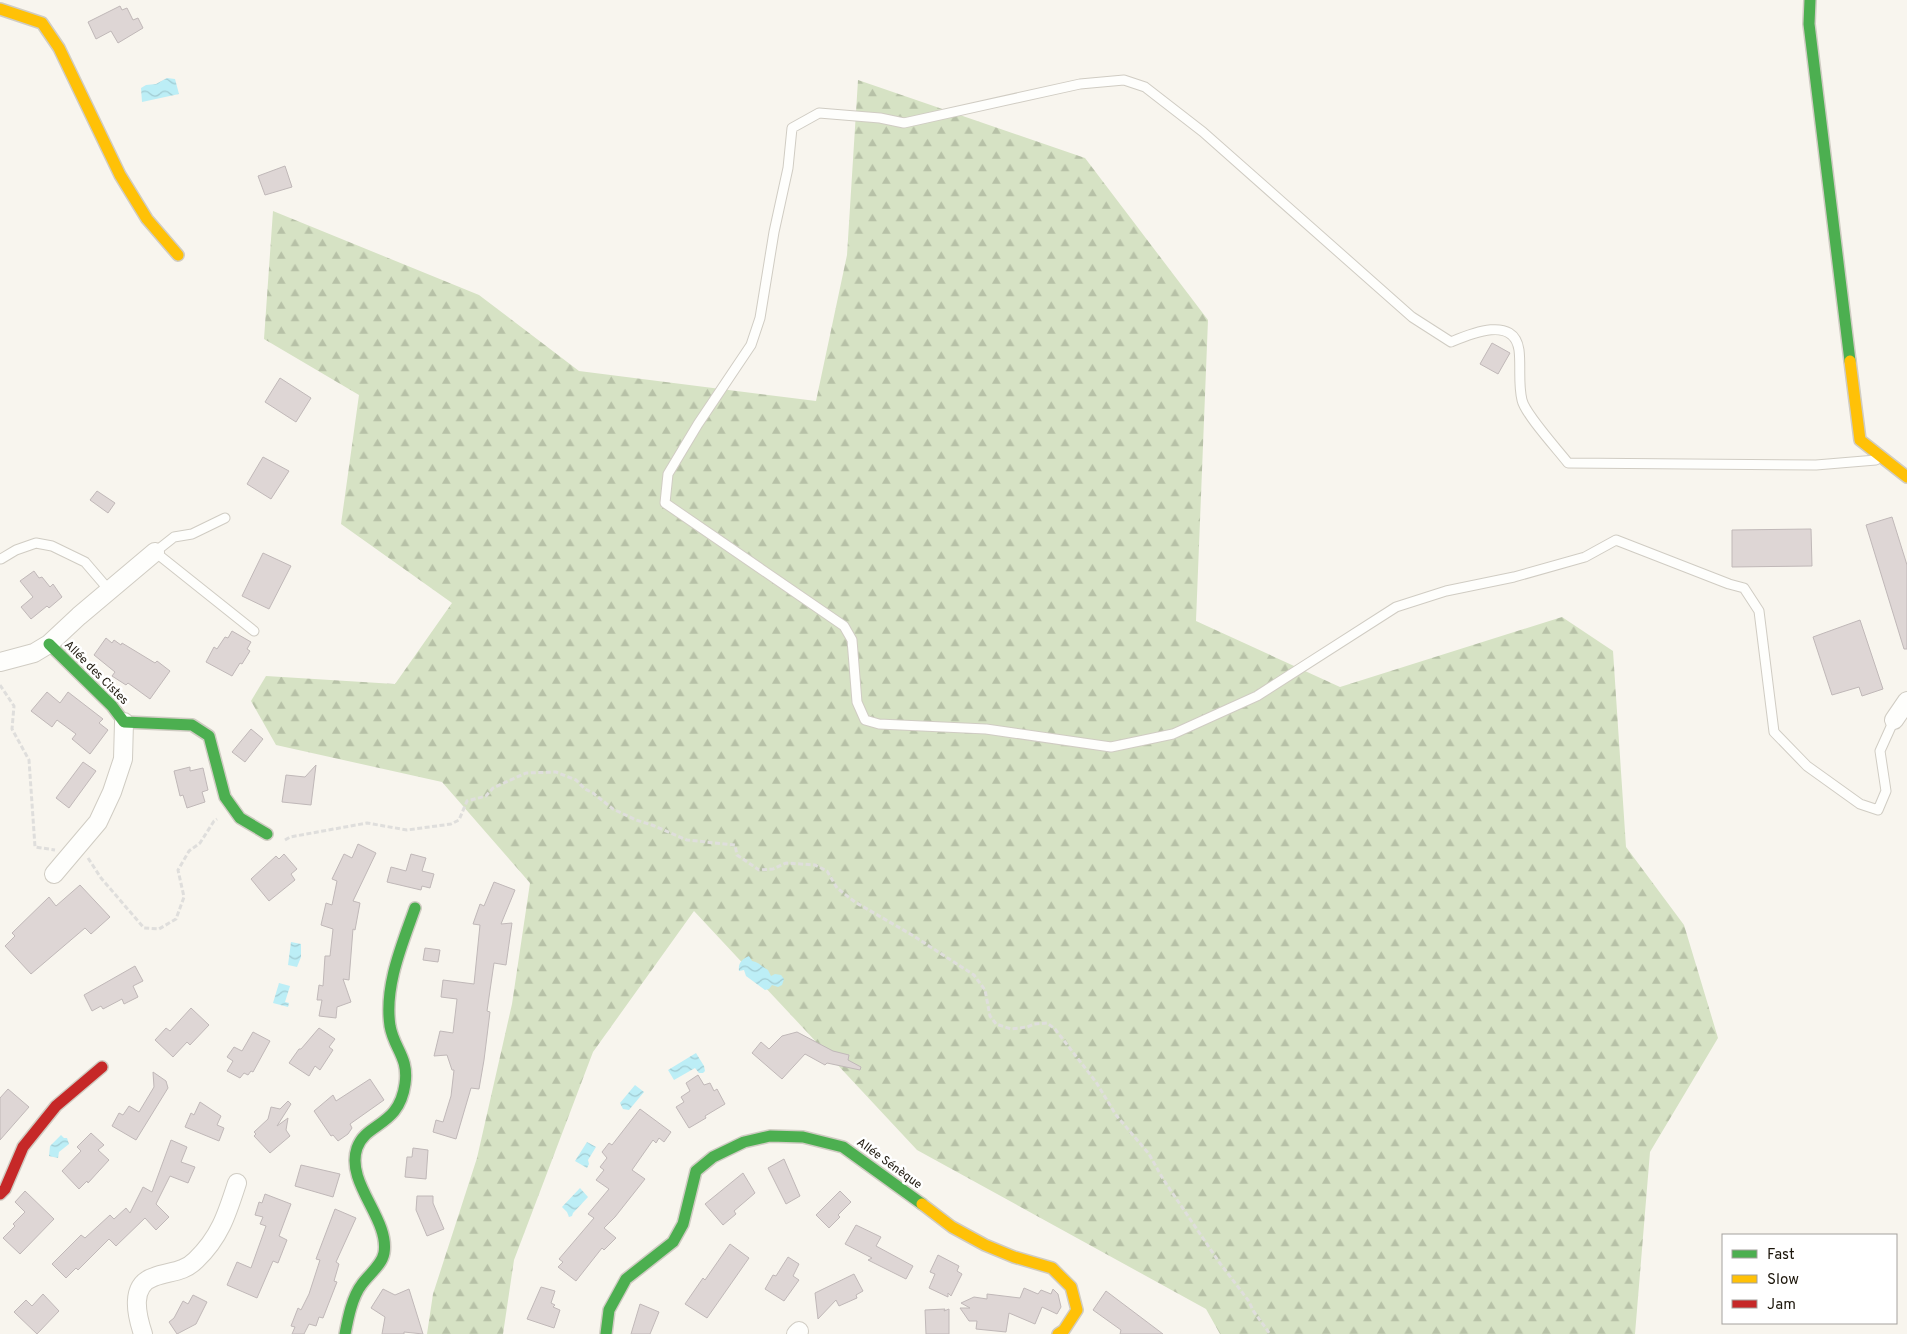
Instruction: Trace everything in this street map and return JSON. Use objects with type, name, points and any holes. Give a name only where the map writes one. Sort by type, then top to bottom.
[{"type":"street","points":[[1810,0],[1809,24],[1822,140],[1860,440],[1906,479]]},
{"type":"street","points":[[0,8],[42,23],[59,48],[120,175],[147,219],[178,255]]},
{"type":"street","points":[[0,662],[34,653],[48,644],[155,552]]},
{"type":"street","name":"Allée des Cistes","points":[[48,644],[112,706],[124,722],[192,725],[209,736],[225,797],[240,818],[268,834]]},
{"type":"street","points":[[1894,720],[1907,701]]},
{"type":"street","points":[[54,874],[98,822],[112,792],[123,759],[124,722]]},
{"type":"street","points":[[345,1334],[348,1317],[361,1285],[376,1268],[384,1254],[383,1235],[357,1174],[357,1148],[362,1138],[387,1121],[400,1105],[405,1090],[406,1074],[403,1055],[392,1037],[390,1011],[393,981],[401,947],[415,908]]},
{"type":"street","points":[[0,1194],[5,1189],[23,1147],[34,1133],[56,1106],[102,1067]]},
{"type":"street","name":"Allée Sénèque","points":[[606,1334],[609,1310],[626,1279],[673,1242],[683,1224],[696,1171],[713,1157],[744,1142],[770,1136],[803,1137],[843,1147],[952,1227],[985,1246],[1052,1268],[1071,1287],[1076,1310],[1064,1330],[1058,1334]]},
{"type":"street","points":[[143,1334],[136,1304],[138,1292],[144,1283],[153,1277],[182,1270],[195,1262],[223,1225],[237,1183]]},
{"type":"lane","points":[[1884,459],[1816,465],[1568,463],[1529,413],[1522,401],[1519,348],[1511,334],[1498,328],[1451,342],[1412,317],[1203,132],[1145,87],[1124,80],[1080,84],[904,123],[880,118],[819,113],[792,128],[788,168],[774,232],[760,318],[752,344],[698,424],[668,474],[665,503],[844,626],[852,640],[857,702],[865,720],[880,724],[986,729],[1111,746],[1173,734],[1257,696],[1396,607],[1446,592],[1514,577],[1585,557],[1616,540],[1729,584],[1744,588],[1759,611],[1774,732],[1808,766],[1860,804],[1878,810],[1886,791],[1880,751],[1894,720]]},
{"type":"lane","points":[[225,518],[192,534],[174,537],[155,552],[254,632]]},
{"type":"lane","points":[[1,559],[16,550],[36,543],[52,546],[85,562],[109,590]]},
{"type":"path","points":[[0,685],[14,706],[12,729],[30,760],[35,847],[66,852],[74,850],[87,856],[101,878],[144,928],[159,928],[176,919],[184,897],[178,870],[189,851],[200,843],[214,821],[224,816],[237,814]]},
{"type":"path","points":[[268,834],[285,840],[290,837],[367,823],[407,830],[451,824],[459,820],[467,801],[486,796],[494,788],[511,778],[526,773],[556,772],[576,780],[585,789],[613,809],[636,820],[687,840],[735,845],[737,855],[759,870],[772,869],[786,864],[815,865],[827,871],[837,888],[855,902],[912,935],[974,975],[985,990],[990,1016],[996,1024],[1011,1029],[1047,1023],[1055,1029],[1096,1082],[1120,1120],[1149,1154],[1163,1179],[1270,1334]]},
{"type":"green space","points":[[858,80],[1085,158],[1208,320],[1196,621],[1340,687],[1562,617],[1613,651],[1626,847],[1684,925],[1718,1038],[1650,1152],[1635,1334],[1220,1334],[1206,1309],[917,1150],[694,911],[593,1052],[514,1260],[503,1334],[427,1334],[433,1294],[477,1158],[512,1004],[530,883],[442,782],[276,745],[251,701],[266,676],[395,684],[452,603],[341,524],[359,395],[264,339],[273,211],[479,295],[579,371],[816,401],[847,255]]},
{"type":"water","points":[[167,78],[175,79],[179,94],[142,102],[141,88],[146,85],[156,84]]},
{"type":"water","points":[[291,942],[301,944],[301,957],[297,967],[288,965]]},
{"type":"water","points":[[749,956],[752,961],[759,963],[768,970],[771,976],[775,974],[781,975],[784,979],[782,985],[778,987],[772,985],[769,989],[765,990],[746,976],[744,970],[739,971],[741,962]]},
{"type":"water","points":[[279,983],[290,986],[285,1002],[289,1003],[288,1007],[273,1003]]},
{"type":"water","points":[[696,1053],[705,1071],[699,1073],[695,1068],[674,1080],[668,1070]]},
{"type":"water","points":[[635,1085],[644,1092],[629,1110],[623,1109],[620,1103]]},
{"type":"water","points":[[61,1135],[67,1138],[69,1144],[59,1152],[58,1158],[49,1156],[50,1146]]},
{"type":"water","points":[[587,1142],[596,1147],[588,1160],[587,1168],[575,1161]]},
{"type":"water","points":[[580,1188],[588,1197],[569,1217],[562,1207]]},
{"type":"building","points":[[120,6],[122,10],[127,8],[133,20],[138,18],[143,28],[118,43],[111,31],[96,39],[88,22]]},
{"type":"building","points":[[285,166],[292,187],[265,195],[258,176]]},
{"type":"building","points":[[1492,343],[1510,353],[1498,374],[1480,364]]},
{"type":"building","points":[[280,378],[311,398],[296,422],[265,402]]},
{"type":"building","points":[[263,457],[289,471],[271,499],[247,484]]},
{"type":"building","points":[[97,491],[115,503],[108,513],[90,500]]},
{"type":"building","points":[[1892,517],[1907,565],[1907,649],[1904,649],[1866,525]]},
{"type":"building","points":[[1811,529],[1812,566],[1732,567],[1732,530]]},
{"type":"building","points":[[263,553],[291,566],[269,609],[242,596]]},
{"type":"building","points":[[34,571],[50,587],[53,584],[62,597],[31,619],[21,607],[33,597],[20,581]]},
{"type":"building","points":[[1860,620],[1883,689],[1862,696],[1859,687],[1832,695],[1813,637]]},
{"type":"building","points":[[232,631],[251,642],[247,649],[250,651],[232,676],[206,662],[214,647],[217,649],[225,637],[228,638]]},
{"type":"building","points":[[106,638],[112,643],[114,640],[121,645],[122,643],[155,663],[157,661],[170,671],[150,699],[128,683],[126,685],[112,676],[115,672],[94,655]]},
{"type":"building","points":[[47,692],[60,703],[68,692],[103,719],[99,723],[108,730],[90,754],[72,739],[76,734],[57,720],[52,727],[31,711]]},
{"type":"building","points":[[251,729],[263,739],[245,762],[232,752]]},
{"type":"building","points":[[83,762],[96,771],[69,808],[56,798]]},
{"type":"building","points":[[316,765],[311,805],[282,802],[286,775],[305,777]]},
{"type":"building","points":[[190,767],[190,771],[203,768],[208,790],[202,792],[205,802],[187,808],[183,795],[180,796],[174,771]]},
{"type":"building","points":[[358,844],[376,853],[353,901],[360,903],[355,930],[353,929],[349,980],[343,979],[351,1002],[337,1007],[336,1018],[319,1016],[322,1000],[317,1000],[319,985],[323,986],[325,956],[330,956],[333,929],[321,925],[326,903],[332,905],[337,881],[332,879],[344,854],[352,858]]},
{"type":"building","points":[[284,854],[297,869],[291,874],[295,880],[269,901],[251,879],[276,856],[279,859]]},
{"type":"building","points":[[411,854],[426,858],[422,871],[434,874],[430,888],[422,886],[421,890],[387,882],[391,867],[406,871]]},
{"type":"building","points":[[494,882],[515,890],[501,924],[512,923],[506,965],[494,963],[487,1011],[490,1012],[479,1089],[471,1088],[456,1139],[433,1132],[436,1120],[443,1122],[451,1096],[454,1070],[452,1070],[447,1055],[434,1056],[440,1031],[453,1033],[457,999],[441,997],[443,980],[474,984],[480,925],[473,924],[480,904],[484,906]]},
{"type":"building","points":[[80,885],[110,917],[91,934],[85,928],[31,974],[5,946],[15,936],[12,933],[49,897],[56,906]]},
{"type":"building","points":[[425,948],[440,950],[438,962],[423,960]]},
{"type":"building","points":[[135,966],[143,981],[133,986],[138,997],[124,1004],[122,999],[103,1009],[101,1006],[92,1011],[84,995]]},
{"type":"building","points":[[191,1008],[209,1025],[190,1045],[187,1042],[173,1057],[155,1040],[166,1028],[170,1031]]},
{"type":"building","points":[[319,1028],[335,1039],[329,1047],[333,1050],[320,1070],[315,1066],[309,1076],[289,1063],[299,1049]]},
{"type":"building","points":[[253,1032],[270,1041],[253,1072],[251,1071],[248,1075],[244,1073],[240,1078],[227,1071],[233,1061],[227,1057],[234,1047],[242,1051]]},
{"type":"building","points":[[797,1032],[833,1051],[849,1055],[848,1060],[861,1067],[860,1070],[827,1063],[825,1065],[805,1054],[782,1079],[752,1053],[761,1042],[769,1049],[782,1036]]},
{"type":"building","points":[[153,1072],[166,1081],[168,1088],[136,1140],[112,1126],[119,1113],[123,1115],[129,1106],[139,1112],[154,1087]]},
{"type":"building","points":[[698,1075],[704,1085],[710,1083],[714,1091],[717,1089],[725,1104],[689,1128],[676,1107],[684,1102],[681,1097],[690,1091],[686,1083]]},
{"type":"building","points":[[370,1079],[384,1100],[350,1124],[352,1128],[348,1134],[338,1141],[333,1135],[331,1136],[314,1111],[333,1095],[336,1101]]},
{"type":"building","points":[[8,1089],[29,1107],[0,1140],[0,1098]]},
{"type":"building","points":[[288,1101],[291,1104],[277,1126],[288,1118],[286,1130],[290,1136],[270,1153],[254,1136],[256,1134],[254,1132],[268,1119],[271,1107],[280,1109]]},
{"type":"building","points":[[200,1102],[221,1116],[217,1125],[224,1128],[219,1141],[185,1127],[191,1113],[194,1115]]},
{"type":"building","points":[[640,1109],[671,1132],[664,1142],[659,1138],[656,1143],[653,1140],[632,1170],[645,1179],[604,1228],[616,1238],[604,1250],[602,1248],[576,1281],[558,1267],[563,1262],[559,1259],[594,1218],[588,1214],[609,1189],[596,1180],[604,1170],[600,1167],[607,1158],[602,1152],[609,1143],[612,1145]]},
{"type":"building","points":[[91,1133],[104,1145],[98,1150],[109,1160],[88,1183],[87,1181],[79,1189],[62,1171],[81,1151],[77,1147]]},
{"type":"building","points":[[171,1140],[187,1147],[181,1162],[195,1167],[188,1183],[170,1176],[156,1204],[169,1217],[156,1230],[145,1218],[116,1246],[109,1239],[78,1270],[76,1268],[66,1278],[52,1264],[81,1235],[85,1238],[110,1215],[114,1219],[126,1208],[130,1213],[143,1187],[152,1192]]},
{"type":"building","points":[[413,1148],[428,1150],[426,1179],[405,1177],[407,1157],[412,1157]]},
{"type":"building","points":[[784,1159],[800,1196],[786,1204],[768,1168]]},
{"type":"building","points":[[301,1165],[340,1174],[333,1197],[295,1186]]},
{"type":"building","points":[[743,1173],[755,1193],[734,1211],[736,1214],[723,1225],[705,1204]]},
{"type":"building","points":[[25,1191],[54,1219],[20,1254],[3,1238],[25,1212],[15,1202]]},
{"type":"building","points":[[840,1191],[851,1202],[838,1215],[840,1217],[829,1228],[816,1215]]},
{"type":"building","points":[[265,1194],[291,1204],[279,1236],[287,1240],[278,1263],[273,1261],[257,1298],[227,1285],[237,1262],[251,1268],[266,1226],[260,1224],[263,1217],[255,1215],[259,1202],[262,1203]]},
{"type":"building","points":[[417,1196],[433,1196],[433,1203],[444,1229],[427,1236],[416,1210]]},
{"type":"building","points":[[335,1209],[356,1218],[336,1262],[339,1264],[334,1281],[337,1282],[323,1318],[319,1317],[316,1326],[309,1324],[304,1334],[292,1334],[295,1327],[291,1326],[298,1308],[301,1310],[309,1294],[320,1260],[316,1259]]},
{"type":"building","points":[[856,1225],[881,1237],[876,1246],[913,1266],[906,1279],[868,1260],[872,1258],[845,1244]]},
{"type":"building","points":[[730,1244],[749,1258],[707,1318],[685,1304],[703,1278],[705,1280]]},
{"type":"building","points":[[938,1255],[959,1266],[957,1271],[962,1274],[951,1296],[948,1293],[948,1297],[929,1288],[935,1274],[930,1272]]},
{"type":"building","points":[[788,1257],[799,1264],[793,1276],[799,1280],[784,1301],[765,1289],[773,1275],[776,1276]]},
{"type":"building","points":[[854,1274],[863,1291],[856,1295],[857,1298],[839,1306],[836,1300],[818,1319],[815,1293]]},
{"type":"building","points":[[541,1287],[555,1291],[551,1303],[555,1305],[553,1307],[560,1310],[554,1328],[527,1319]]},
{"type":"building","points":[[1024,1288],[1038,1294],[1041,1290],[1051,1294],[1053,1289],[1058,1294],[1061,1307],[1057,1314],[1042,1307],[1035,1324],[1009,1313],[1006,1332],[976,1329],[977,1321],[969,1321],[960,1308],[970,1308],[961,1303],[974,1297],[987,1299],[987,1294],[1020,1298]]},
{"type":"building","points":[[383,1289],[395,1295],[409,1289],[423,1334],[404,1332],[404,1334],[382,1334],[385,1317],[371,1308]]},
{"type":"building","points":[[1106,1291],[1163,1334],[1120,1334],[1121,1330],[1093,1310]]},
{"type":"building","points":[[43,1294],[59,1311],[37,1334],[14,1312],[26,1300],[32,1306]]},
{"type":"building","points":[[193,1295],[207,1302],[196,1324],[177,1334],[169,1322],[174,1318],[183,1301],[188,1304]]},
{"type":"building","points":[[640,1304],[659,1312],[650,1334],[631,1334]]},
{"type":"building","points":[[945,1309],[944,1311],[949,1309],[949,1334],[926,1334],[925,1310]]},
{"type":"traffic: fast","points":[[1810,0],[1809,24],[1850,361]]},
{"type":"traffic: fast","points":[[49,644],[112,706],[124,722],[192,725],[209,736],[225,797],[240,818],[267,834]]},
{"type":"traffic: fast","points":[[345,1334],[353,1301],[362,1284],[381,1262],[384,1253],[381,1227],[362,1188],[355,1161],[357,1148],[361,1140],[367,1133],[390,1116],[402,1098],[406,1075],[403,1060],[390,1026],[390,996],[395,966],[415,908]]},
{"type":"traffic: fast","points":[[606,1334],[609,1310],[626,1279],[673,1242],[683,1224],[696,1171],[713,1157],[744,1142],[770,1136],[803,1137],[843,1147],[922,1204]]},
{"type":"traffic: slow","points":[[0,9],[42,23],[59,48],[120,175],[147,219],[178,255]]},
{"type":"traffic: slow","points":[[1850,361],[1860,440],[1907,477]]},
{"type":"traffic: slow","points":[[922,1204],[952,1227],[985,1245],[1014,1257],[1052,1268],[1071,1287],[1077,1310],[1064,1330],[1058,1334]]},
{"type":"traffic: jam","points":[[0,1194],[5,1189],[23,1147],[56,1106],[102,1067]]}]
